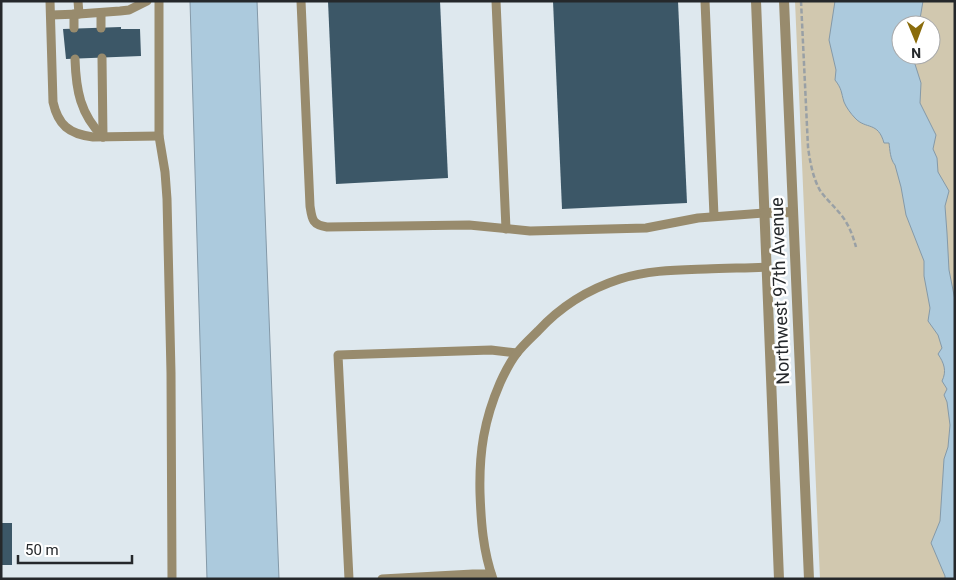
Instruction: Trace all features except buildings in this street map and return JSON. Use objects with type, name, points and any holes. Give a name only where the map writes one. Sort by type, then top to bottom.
[{"type":"street","name":"Northwest 97th Avenue","points":[[756,1],[779,579]]},
{"type":"street","name":"Northwest 97th Avenue","points":[[784,1],[809,579]]},
{"type":"street","points":[[765,213],[793,212]]},
{"type":"lane","points":[[50,1],[53,102],[60,122],[67,128],[85,136],[159,136]]},
{"type":"lane","points":[[74,28],[78,1]]},
{"type":"lane","points":[[51,15],[129,10],[147,1]]},
{"type":"lane","points":[[160,1],[159,136],[167,198],[171,382],[172,579]]},
{"type":"lane","points":[[301,1],[308,185],[312,218],[314,222],[321,226],[469,225],[530,231],[646,228],[698,218],[765,213]]},
{"type":"lane","points":[[496,1],[506,229]]},
{"type":"lane","points":[[705,1],[714,216]]},
{"type":"lane","points":[[101,13],[102,28]]},
{"type":"lane","points":[[75,58],[78,93],[85,113],[103,137]]},
{"type":"lane","points":[[102,58],[103,137]]},
{"type":"lane","points":[[382,579],[492,577],[485,550],[481,512],[480,466],[486,422],[508,367],[517,354],[546,322],[559,311],[586,294],[638,274],[656,271],[767,267]]},
{"type":"lane","points":[[349,579],[338,355],[491,350],[517,354]]},
{"type":"path","points":[[801,1],[808,147],[811,168],[821,192],[843,216],[851,231],[856,247]]},
{"type":"shaded area","points":[[795,1],[955,1],[955,579],[820,579]]},
{"type":"water","points":[[190,1],[257,1],[279,579],[207,579]]},
{"type":"water","points":[[835,1],[923,1],[921,15],[891,15],[891,65],[915,65],[921,83],[920,103],[936,135],[933,149],[937,158],[938,172],[949,191],[945,206],[949,270],[955,300],[955,579],[945,579],[931,543],[940,521],[944,459],[948,447],[950,425],[947,402],[944,395],[947,389],[942,381],[944,367],[938,354],[942,348],[938,335],[928,321],[930,308],[924,276],[924,261],[906,215],[901,187],[891,157],[889,143],[884,143],[875,129],[859,122],[845,104],[840,88],[835,80],[836,70],[829,40]]}]
